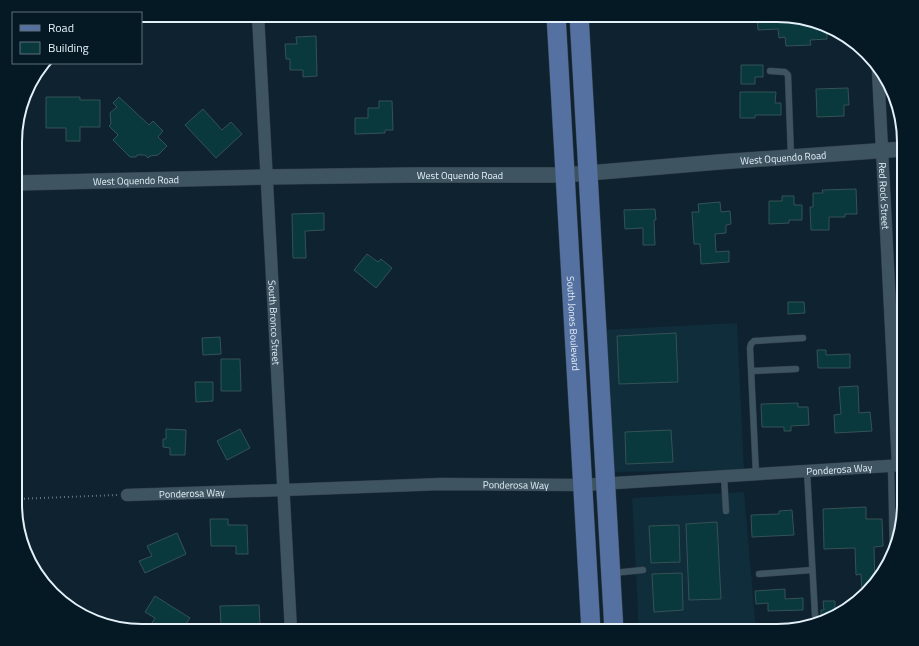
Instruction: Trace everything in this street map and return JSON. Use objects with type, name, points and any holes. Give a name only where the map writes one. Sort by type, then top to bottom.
[{"type":"main road","name":"South Jones Boulevard","points":[[556,22],[591,624]]},
{"type":"main road","points":[[579,22],[614,624]]},
{"type":"street","name":"South Bronco Street","points":[[258,22],[291,624]]},
{"type":"street","name":"Red Rock Street","points":[[878,78],[897,445]]},
{"type":"street","name":"West Oquendo Road","points":[[22,183],[266,177],[565,175],[897,149]]},
{"type":"street","name":"Ponderosa Way","points":[[127,495],[442,484],[583,484],[897,465]]},
{"type":"lane","points":[[770,71],[785,72],[788,74],[791,157]]},
{"type":"lane","points":[[756,474],[751,344],[754,341],[803,338]]},
{"type":"lane","points":[[751,371],[796,369]]},
{"type":"lane","points":[[807,471],[815,615]]},
{"type":"lane","points":[[724,476],[726,511]]},
{"type":"lane","points":[[895,527],[897,483]]},
{"type":"lane","points":[[610,573],[643,570]]},
{"type":"lane","points":[[758,574],[812,570]]},
{"type":"path","points":[[22,499],[127,495]]},
{"type":"shaded area","points":[[737,323],[744,470],[611,472],[601,330]]},
{"type":"shaded area","points":[[744,492],[755,624],[639,624],[632,498]]},
{"type":"building","points":[[757,22],[784,22],[800,24],[827,33],[827,39],[810,40],[811,45],[786,46],[785,37],[779,38],[778,29],[758,30]]},
{"type":"building","points":[[316,36],[317,76],[303,77],[303,70],[290,70],[290,59],[286,59],[285,44],[297,44],[296,37]]},
{"type":"building","points":[[741,65],[763,65],[763,77],[755,77],[755,84],[741,84]]},
{"type":"building","points":[[848,88],[849,105],[844,105],[844,116],[817,117],[816,89]]},
{"type":"building","points":[[740,92],[776,92],[775,103],[781,103],[781,115],[755,115],[755,118],[740,118]]},
{"type":"building","points":[[46,97],[80,97],[80,100],[100,100],[100,127],[80,127],[80,141],[66,141],[66,128],[46,128]]},
{"type":"building","points":[[119,97],[149,125],[153,121],[163,131],[158,137],[167,146],[158,155],[150,156],[148,158],[145,155],[130,157],[113,140],[118,135],[109,126],[111,124],[110,113],[117,107],[113,103]]},
{"type":"building","points":[[379,101],[392,101],[393,130],[385,130],[385,133],[355,134],[355,118],[368,118],[368,108],[379,108]]},
{"type":"building","points":[[203,109],[222,130],[231,122],[242,134],[216,158],[185,125]]},
{"type":"building","points":[[856,189],[857,214],[845,214],[845,217],[829,217],[829,230],[811,230],[810,207],[813,207],[813,193],[823,193],[822,190]]},
{"type":"building","points":[[782,196],[794,196],[794,205],[802,205],[802,220],[789,220],[789,223],[769,224],[769,201],[782,201]]},
{"type":"building","points":[[720,202],[721,212],[730,211],[731,224],[726,225],[726,233],[715,234],[716,252],[729,251],[729,262],[701,264],[700,244],[694,244],[692,212],[699,212],[698,204]]},
{"type":"building","points":[[655,209],[655,245],[643,245],[643,228],[625,229],[624,210]]},
{"type":"building","points":[[324,213],[324,230],[305,231],[306,258],[293,258],[292,214]]},
{"type":"building","points":[[367,254],[378,262],[381,259],[392,268],[376,288],[354,270]]},
{"type":"building","points":[[788,302],[804,302],[805,313],[788,314]]},
{"type":"building","points":[[676,333],[678,382],[619,384],[617,336]]},
{"type":"building","points":[[220,337],[221,354],[203,355],[202,338]]},
{"type":"building","points":[[817,350],[826,350],[826,355],[850,354],[850,368],[818,368]]},
{"type":"building","points":[[221,359],[240,359],[241,391],[221,391]]},
{"type":"building","points":[[195,382],[213,382],[213,401],[196,402]]},
{"type":"building","points":[[858,386],[859,413],[870,412],[872,431],[835,433],[834,415],[841,414],[839,387]]},
{"type":"building","points":[[798,403],[798,407],[808,407],[809,425],[791,426],[791,431],[784,431],[784,427],[762,427],[761,404]]},
{"type":"building","points":[[166,429],[186,430],[185,455],[170,455],[170,448],[163,447],[163,439],[166,439]]},
{"type":"building","points":[[240,429],[250,448],[227,460],[217,441]]},
{"type":"building","points":[[671,430],[673,462],[626,464],[625,432]]},
{"type":"building","points":[[866,507],[866,519],[882,519],[883,546],[874,547],[875,573],[862,589],[861,574],[856,575],[855,548],[824,549],[823,509]]},
{"type":"building","points":[[792,510],[794,535],[752,537],[751,515],[779,514],[779,511]]},
{"type":"building","points":[[210,519],[228,519],[228,525],[247,525],[248,554],[236,554],[236,546],[211,546]]},
{"type":"building","points":[[717,522],[721,599],[689,600],[686,524]]},
{"type":"building","points":[[679,525],[680,562],[651,563],[649,526]]},
{"type":"building","points":[[177,533],[186,554],[145,573],[139,561],[152,556],[147,546]]},
{"type":"building","points":[[682,573],[683,610],[654,612],[652,574]]},
{"type":"building","points":[[785,589],[785,599],[803,598],[803,610],[768,611],[768,603],[756,604],[755,591]]},
{"type":"building","points":[[155,596],[190,618],[186,624],[154,624],[152,623],[155,618],[145,612]]},
{"type":"building","points":[[823,601],[835,601],[835,609],[821,616],[821,610],[824,610]]},
{"type":"building","points":[[259,605],[260,624],[221,624],[220,606]]}]
